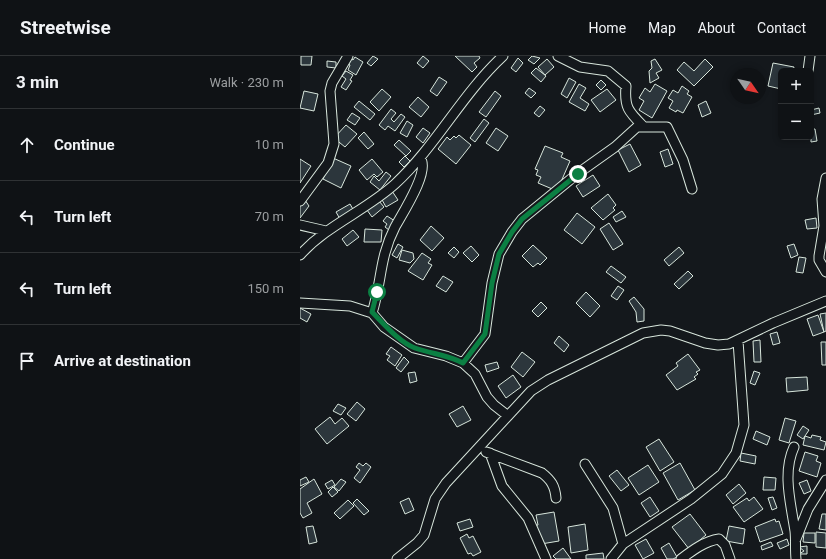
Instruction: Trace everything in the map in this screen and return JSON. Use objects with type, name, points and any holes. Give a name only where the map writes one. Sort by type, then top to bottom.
[{"type":"street","points":[[300,201],[328,163],[334,144],[330,91],[332,83],[348,56]]},
{"type":"street","points":[[300,255],[326,231],[355,215],[394,184],[420,158],[486,71],[503,56]]},
{"type":"street","points":[[558,56],[580,67],[602,69],[614,75],[626,86],[625,101],[629,111],[644,127]]},
{"type":"street","points":[[808,68],[810,56]]},
{"type":"street","points":[[463,363],[485,334],[492,283],[499,254],[512,232],[522,219],[578,174],[615,147],[637,127],[666,127],[684,160],[692,189]]},
{"type":"street","points":[[372,312],[377,292],[382,257],[388,242],[408,206],[422,174],[424,166],[420,158]]},
{"type":"street","points":[[826,178],[822,199],[824,226],[819,256],[819,260],[826,272]]},
{"type":"street","points":[[300,225],[326,231]]},
{"type":"street","points":[[397,559],[421,539],[426,529],[435,499],[446,483],[532,391],[548,380],[643,333],[661,330],[670,331],[718,345],[738,341],[773,323],[826,301]]},
{"type":"street","points":[[300,303],[350,306],[372,312],[384,327],[414,348],[446,356],[463,363],[475,374],[487,397],[494,405],[508,416]]},
{"type":"street","points":[[611,559],[624,544],[691,499],[722,474],[736,453],[744,425],[738,341]]},
{"type":"street","points":[[794,447],[789,470],[791,510],[796,540],[796,559]]},
{"type":"street","points":[[478,449],[542,473],[550,479],[556,498]]},
{"type":"street","points":[[490,454],[502,486],[528,518],[546,559]]},
{"type":"street","points":[[586,464],[613,508],[624,544]]},
{"type":"street","points":[[796,540],[808,509],[826,480]]},
{"type":"street","points":[[681,559],[698,547],[710,541],[719,539],[725,545],[730,559]]},
{"type":"building","points":[[301,56],[312,56],[311,65],[301,65]]},
{"type":"building","points":[[373,56],[378,59],[371,66],[367,63]]},
{"type":"building","points":[[423,56],[429,61],[423,68],[417,63]]},
{"type":"building","points":[[455,56],[479,56],[480,58],[474,63],[477,67],[472,72]]},
{"type":"building","points":[[532,56],[540,58],[534,64],[528,60]]},
{"type":"building","points":[[355,57],[363,62],[356,75],[348,70],[350,65],[347,63],[350,58],[353,60]]},
{"type":"building","points":[[518,58],[523,63],[516,72],[511,68]]},
{"type":"building","points":[[547,59],[554,67],[545,75],[538,67]]},
{"type":"building","points":[[655,59],[662,70],[656,73],[659,78],[650,83],[649,71],[652,68],[651,61]]},
{"type":"building","points":[[705,59],[713,67],[694,86],[677,70],[684,62],[694,71]]},
{"type":"building","points":[[327,61],[336,62],[336,68],[327,67]]},
{"type":"building","points":[[773,63],[794,67],[778,68],[778,88],[768,86]]},
{"type":"building","points":[[536,68],[546,76],[541,82],[531,73]]},
{"type":"building","points":[[346,71],[353,75],[350,80],[352,81],[346,90],[341,87],[346,79],[342,76]]},
{"type":"building","points":[[439,77],[447,82],[437,96],[430,91]]},
{"type":"building","points":[[569,78],[576,82],[567,98],[561,94]]},
{"type":"building","points":[[601,80],[606,85],[601,90],[596,85]]},
{"type":"building","points":[[579,84],[586,88],[580,98],[589,104],[585,111],[569,102]]},
{"type":"building","points":[[655,84],[667,91],[652,118],[639,110],[644,101],[639,98],[645,88],[650,92]]},
{"type":"building","points":[[682,86],[689,91],[687,94],[692,97],[683,113],[677,110],[676,112],[669,108],[673,101],[668,98],[673,90],[678,93]]},
{"type":"building","points":[[529,88],[536,93],[531,98],[525,93]]},
{"type":"building","points":[[382,89],[391,97],[379,111],[370,102]]},
{"type":"building","points":[[607,89],[616,100],[600,112],[591,100]]},
{"type":"building","points":[[304,91],[318,94],[314,111],[300,108]]},
{"type":"building","points":[[495,91],[501,96],[486,117],[479,112]]},
{"type":"building","points":[[418,97],[429,107],[421,117],[409,107]]},
{"type":"building","points":[[359,101],[375,114],[370,120],[354,107]]},
{"type":"building","points":[[706,101],[711,113],[702,117],[698,105]]},
{"type":"building","points":[[540,106],[545,110],[539,117],[534,113]]},
{"type":"building","points":[[819,108],[820,113],[814,114],[814,109]]},
{"type":"building","points":[[391,109],[396,113],[391,119],[394,122],[401,114],[405,117],[395,131],[388,126],[385,130],[379,125]]},
{"type":"building","points":[[352,113],[360,118],[355,125],[347,120]]},
{"type":"building","points":[[484,119],[489,123],[475,142],[470,138]]},
{"type":"building","points":[[407,121],[413,125],[407,137],[400,133]]},
{"type":"building","points":[[346,125],[357,134],[345,147],[334,138]]},
{"type":"building","points":[[423,128],[430,133],[423,143],[416,137]]},
{"type":"building","points":[[496,128],[508,136],[498,151],[486,143]]},
{"type":"building","points":[[815,129],[817,141],[811,142],[811,140],[814,140]]},
{"type":"building","points":[[364,132],[374,144],[368,149],[358,138]]},
{"type":"building","points":[[459,135],[471,145],[456,164],[438,149],[447,137],[450,140],[454,136],[456,138]]},
{"type":"building","points":[[399,140],[411,151],[406,156],[394,145]]},
{"type":"building","points":[[630,144],[641,165],[629,172],[618,150]]},
{"type":"building","points":[[545,146],[563,153],[561,157],[570,161],[557,191],[538,183],[541,177],[536,175],[538,170],[535,169]]},
{"type":"building","points":[[668,149],[673,164],[665,167],[660,152]]},
{"type":"building","points":[[405,156],[410,161],[404,167],[399,162]]},
{"type":"building","points":[[333,158],[351,166],[341,188],[323,179]]},
{"type":"building","points":[[300,159],[311,166],[300,183]]},
{"type":"building","points":[[372,159],[383,172],[377,177],[374,174],[367,180],[359,170]]},
{"type":"building","points":[[386,172],[391,176],[380,190],[370,182],[374,176],[379,181]]},
{"type":"building","points":[[593,175],[600,186],[583,197],[576,186]]},
{"type":"building","points":[[392,191],[398,200],[386,207],[381,198]]},
{"type":"building","points":[[608,194],[616,205],[613,208],[615,210],[603,220],[591,208]]},
{"type":"building","points":[[305,200],[309,206],[300,218],[300,206]]},
{"type":"building","points":[[379,201],[384,207],[372,217],[367,210]]},
{"type":"building","points":[[350,204],[354,211],[340,219],[336,212]]},
{"type":"building","points":[[622,211],[626,217],[616,222],[613,217]]},
{"type":"building","points":[[577,213],[595,227],[582,244],[564,230]]},
{"type":"building","points":[[387,216],[395,221],[389,230],[385,227],[387,224],[383,221]]},
{"type":"building","points":[[816,218],[817,228],[807,229],[805,220]]},
{"type":"building","points":[[609,223],[623,244],[613,250],[600,229]]},
{"type":"building","points":[[431,226],[444,238],[432,251],[420,240]]},
{"type":"building","points":[[365,229],[382,230],[381,242],[364,242]]},
{"type":"building","points":[[353,230],[359,237],[347,246],[342,239]]},
{"type":"building","points":[[398,244],[403,247],[397,258],[392,255]]},
{"type":"building","points":[[794,244],[798,255],[791,258],[787,246]]},
{"type":"building","points":[[533,245],[547,258],[540,265],[538,263],[533,267],[522,256]]},
{"type":"building","points":[[471,246],[479,255],[472,262],[463,253]]},
{"type":"building","points":[[454,247],[459,252],[454,258],[448,253]]},
{"type":"building","points":[[679,247],[684,253],[669,266],[664,260]]},
{"type":"building","points":[[402,250],[413,253],[414,259],[410,263],[399,260]]},
{"type":"building","points":[[422,253],[431,259],[428,263],[432,265],[423,280],[408,271]]},
{"type":"building","points":[[799,257],[806,258],[803,273],[796,272]]},
{"type":"building","points":[[611,266],[626,277],[621,283],[606,272]]},
{"type":"building","points":[[688,271],[693,276],[679,289],[674,284]]},
{"type":"building","points":[[443,276],[453,282],[446,292],[436,286]]},
{"type":"building","points":[[618,286],[624,290],[617,300],[611,296]]},
{"type":"building","points":[[586,292],[600,306],[590,317],[576,303]]},
{"type":"building","points":[[634,297],[644,309],[644,321],[637,322],[636,312],[629,301]]},
{"type":"building","points":[[541,302],[547,308],[538,317],[532,311]]},
{"type":"building","points":[[300,308],[311,314],[307,322],[300,318]]},
{"type":"building","points":[[826,313],[826,331],[824,332],[820,314]]},
{"type":"building","points":[[818,315],[824,332],[813,336],[807,319]]},
{"type":"building","points":[[777,332],[780,343],[773,345],[770,334]]},
{"type":"building","points":[[559,336],[569,345],[564,352],[554,343]]},
{"type":"building","points":[[760,340],[761,362],[754,362],[753,341]]},
{"type":"building","points":[[821,342],[826,342],[826,365],[822,365]]},
{"type":"building","points":[[391,347],[402,355],[395,366],[387,360],[390,356],[386,354]]},
{"type":"building","points":[[522,352],[535,362],[523,377],[511,367]]},
{"type":"building","points":[[688,354],[700,370],[696,372],[698,374],[694,377],[696,379],[677,390],[666,375],[678,366],[676,363]]},
{"type":"building","points":[[404,357],[409,362],[401,372],[396,368]]},
{"type":"building","points":[[497,362],[499,368],[487,372],[485,365]]},
{"type":"building","points":[[754,371],[760,373],[755,385],[750,383]]},
{"type":"building","points":[[415,372],[417,381],[410,383],[408,373]]},
{"type":"building","points":[[513,375],[521,387],[506,398],[498,386]]},
{"type":"building","points":[[807,377],[808,390],[787,392],[786,378]]},
{"type":"building","points":[[357,402],[365,409],[356,421],[347,414]]},
{"type":"building","points":[[338,404],[346,408],[341,415],[333,411]]},
{"type":"building","points":[[463,406],[471,420],[457,427],[449,414]]},
{"type":"building","points":[[330,417],[335,424],[342,418],[349,426],[327,444],[315,429]]},
{"type":"building","points":[[785,418],[796,421],[789,443],[779,440]]},
{"type":"building","points":[[803,426],[809,430],[803,439],[797,435]]},
{"type":"building","points":[[756,431],[770,437],[767,445],[753,439]]},
{"type":"building","points":[[812,435],[821,437],[820,440],[826,442],[824,450],[803,445],[805,436],[811,438]]},
{"type":"building","points":[[659,439],[674,462],[660,471],[646,447]]},
{"type":"building","points":[[805,452],[818,456],[816,461],[821,463],[817,477],[799,471]]},
{"type":"building","points":[[741,453],[756,456],[755,464],[740,461]]},
{"type":"building","points":[[359,463],[363,466],[366,463],[371,467],[360,483],[354,478],[360,470],[356,467]]},
{"type":"building","points":[[680,463],[695,490],[678,500],[663,473]]},
{"type":"building","points":[[648,465],[659,482],[639,495],[628,478]]},
{"type":"building","points":[[617,470],[629,485],[621,491],[609,476]]},
{"type":"building","points":[[306,477],[309,482],[300,486],[300,480]]},
{"type":"building","points":[[764,477],[776,478],[775,490],[763,490]]},
{"type":"building","points":[[314,479],[322,494],[307,503],[312,513],[303,518],[300,513],[300,489]]},
{"type":"building","points":[[341,479],[346,482],[339,491],[334,487]]},
{"type":"building","points":[[332,480],[335,485],[328,489],[325,484]]},
{"type":"building","points":[[807,480],[811,491],[804,494],[799,483]]},
{"type":"building","points":[[739,484],[746,493],[733,504],[726,495]]},
{"type":"building","points":[[333,487],[338,492],[332,497],[328,492]]},
{"type":"building","points":[[650,497],[659,511],[650,517],[641,503]]},
{"type":"building","points":[[754,497],[763,509],[744,522],[733,507],[747,498],[749,501]]},
{"type":"building","points":[[773,497],[777,508],[772,510],[768,498]]},
{"type":"building","points":[[409,498],[414,510],[405,514],[400,502]]},
{"type":"building","points":[[357,499],[369,511],[364,515],[353,503]]},
{"type":"building","points":[[348,500],[354,506],[340,519],[334,513]]},
{"type":"building","points":[[554,512],[559,541],[541,544],[534,526],[538,525],[536,515]]},
{"type":"building","points":[[690,514],[706,535],[689,549],[672,527]]},
{"type":"building","points":[[822,514],[826,514],[826,530],[819,529]]},
{"type":"building","points":[[470,519],[473,527],[460,531],[457,523]]},
{"type":"building","points":[[775,519],[776,522],[779,521],[783,534],[760,542],[755,527]]},
{"type":"building","points":[[585,524],[588,550],[571,553],[568,527]]},
{"type":"building","points":[[313,526],[317,542],[309,544],[306,527]]},
{"type":"building","points":[[729,526],[745,529],[743,544],[726,541]]},
{"type":"building","points":[[816,532],[826,533],[826,548],[816,547]]},
{"type":"building","points":[[804,533],[815,533],[815,543],[803,542]]},
{"type":"building","points":[[467,534],[469,538],[473,536],[481,552],[473,556],[471,553],[468,554],[460,538]]},
{"type":"building","points":[[646,539],[654,553],[643,559],[635,545]]},
{"type":"building","points":[[787,539],[789,545],[780,549],[777,543]]},
{"type":"building","points":[[771,542],[773,546],[762,550],[761,546]]},
{"type":"building","points":[[669,543],[677,557],[673,559],[667,559],[661,548]]},
{"type":"building","points":[[807,546],[807,554],[799,554],[804,551],[799,547]]},
{"type":"building","points":[[563,548],[571,559],[556,559],[553,556]]},
{"type":"building","points":[[603,553],[604,559],[586,559],[586,555]]},
{"type":"route","points":[[377,292],[372,312],[384,327],[414,348],[446,356],[463,363],[485,334],[492,283],[499,254],[512,232],[522,219],[578,174]]}]
